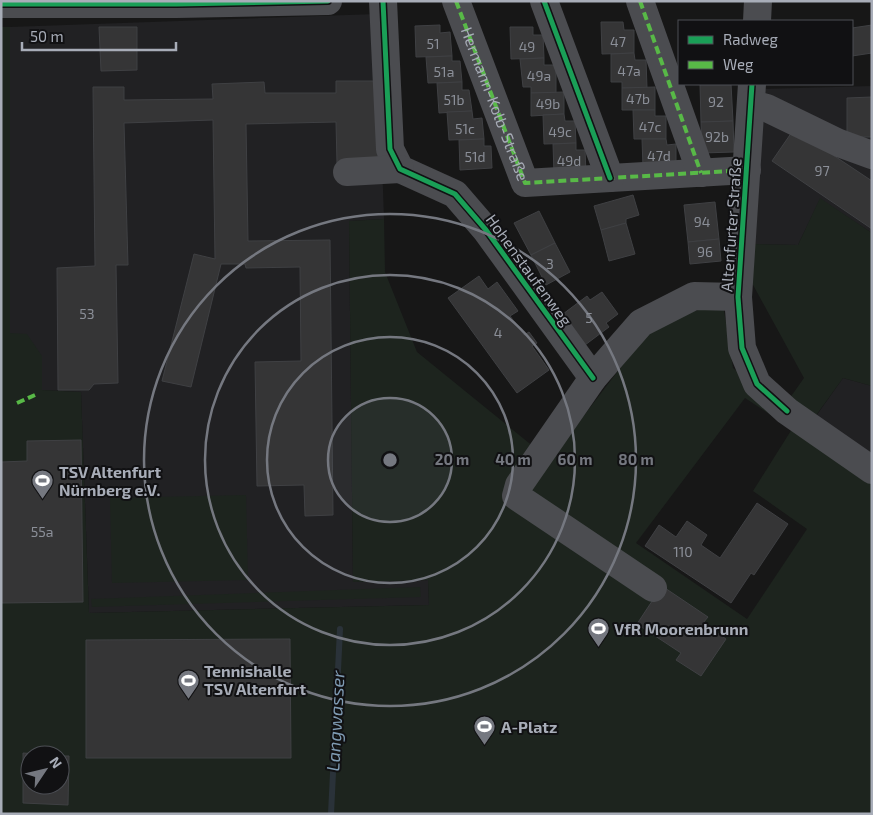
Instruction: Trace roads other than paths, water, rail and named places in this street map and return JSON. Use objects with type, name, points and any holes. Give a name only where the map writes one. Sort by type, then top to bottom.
[{"type":"street","points":[[1,4],[112,2],[177,4],[328,1]]},
{"type":"street","points":[[347,172],[400,169],[390,149],[383,1]]},
{"type":"street","name":"Hermann-Kolb-Straße","points":[[456,1],[525,183],[747,170]]},
{"type":"street","points":[[544,1],[610,178]]},
{"type":"street","points":[[640,1],[701,173]]},
{"type":"street","points":[[757,20],[758,1]]},
{"type":"street","points":[[752,94],[767,108],[839,144],[872,155]]},
{"type":"street","name":"Altenfurter Straße","points":[[752,94],[738,297],[742,348],[757,384],[787,411],[872,470]]},
{"type":"street","name":"Hohenstaufenweg","points":[[400,169],[455,194],[486,230],[593,378]]},
{"type":"street","points":[[653,588],[516,496],[519,485],[593,378],[641,323],[694,296],[738,297]]},
{"type":"waterway","name":"Langwasser","points":[[331,814],[340,629]]},
{"type":"place","name":"TSV Altenfurt Nürnberg e.V.","points":[[43,500]]},
{"type":"place","name":"VfR Moorenbrunn","points":[[598,648]]},
{"type":"place","name":"Tennishalle TSV Altenfurt","points":[[188,699]]},
{"type":"place","name":"A-Platz","points":[[485,746]]}]
